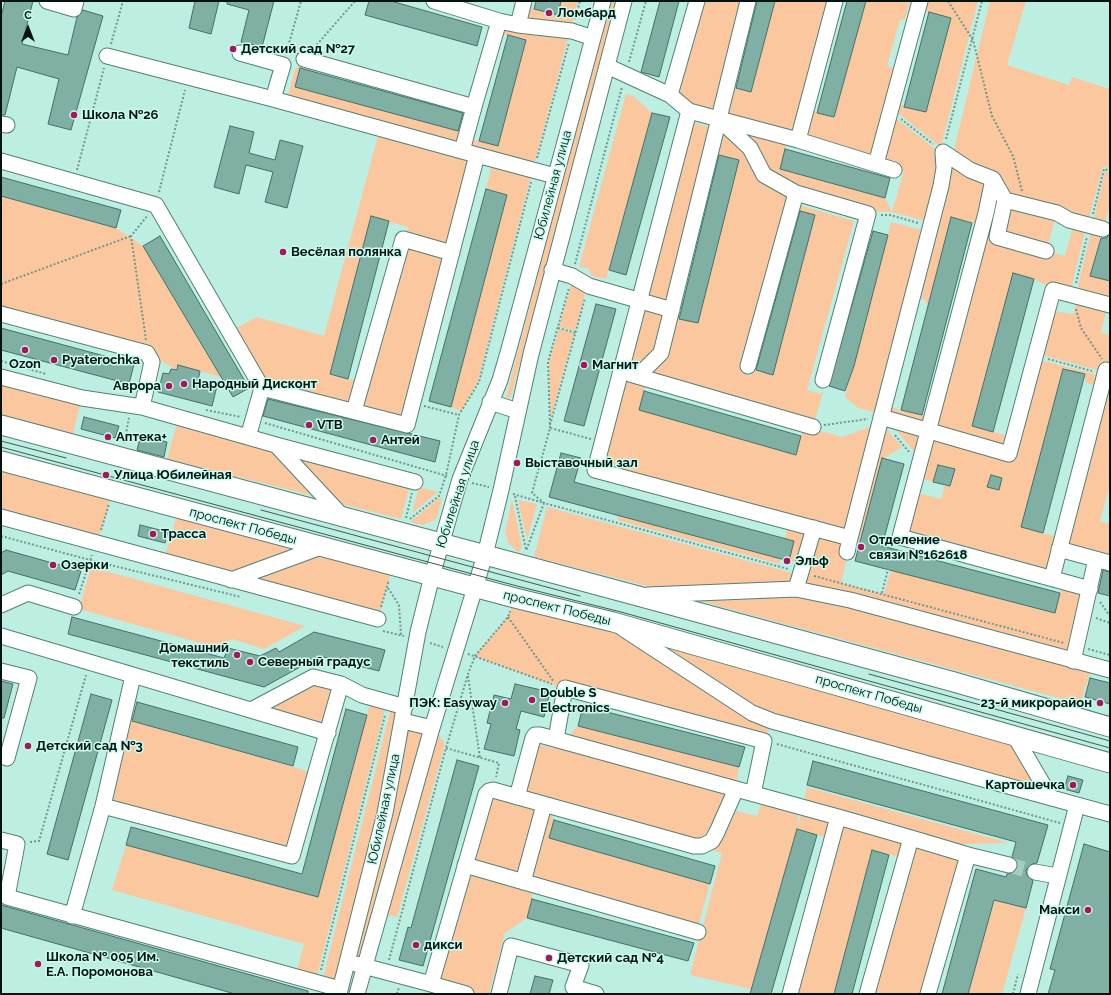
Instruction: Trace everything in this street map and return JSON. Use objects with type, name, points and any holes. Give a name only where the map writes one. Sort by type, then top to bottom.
[{"type":"main road","points":[[1,425],[954,682],[1110,727]]},
{"type":"main road","name":"проспект Победы","points":[[1,461],[476,588],[613,622],[1110,763]]},
{"type":"street","points":[[47,1],[74,9],[76,1]]},
{"type":"street","points":[[518,25],[524,1]]},
{"type":"street","name":"Юбилейная улица","points":[[339,992],[385,813],[417,640],[432,576],[460,479],[500,380],[603,1]]},
{"type":"street","name":"Юбилейная улица","points":[[358,994],[432,728],[485,555],[552,270],[608,66],[624,1]]},
{"type":"street","points":[[670,96],[697,1]]},
{"type":"street","points":[[638,376],[661,353],[748,1]]},
{"type":"street","points":[[798,140],[835,1]]},
{"type":"street","points":[[876,164],[920,1]]},
{"type":"street","points":[[441,2],[499,21],[518,25],[572,31],[593,38]]},
{"type":"street","points":[[462,151],[499,21]]},
{"type":"street","points":[[240,53],[283,65],[273,99]]},
{"type":"street","points":[[107,56],[273,99],[555,176]]},
{"type":"street","points":[[304,59],[474,106]]},
{"type":"street","points":[[608,66],[670,96],[689,111],[798,140],[894,170]]},
{"type":"street","points":[[689,111],[601,442],[595,470],[814,528],[849,545],[941,186],[944,168],[943,152]]},
{"type":"street","points":[[718,119],[750,148],[764,175],[796,193],[868,214],[822,380]]},
{"type":"street","points":[[943,152],[970,170],[993,179],[1005,200],[997,237],[1046,251]]},
{"type":"street","points":[[1,161],[156,205],[262,388],[408,425],[477,155]]},
{"type":"street","points":[[993,179],[986,213],[900,537],[1090,589]]},
{"type":"street","points":[[748,366],[796,193]]},
{"type":"street","points":[[1005,200],[1057,213],[1069,220],[1096,230]]},
{"type":"street","points":[[354,411],[403,239],[452,253]]},
{"type":"street","points":[[552,270],[572,276],[589,286],[639,299],[672,310]]},
{"type":"street","points":[[881,418],[1009,454],[1054,290],[1110,305]]},
{"type":"street","points":[[1,314],[147,353],[152,362],[136,410]]},
{"type":"street","points":[[620,371],[813,427]]},
{"type":"street","points":[[1052,578],[1107,372]]},
{"type":"street","points":[[1,377],[82,398],[248,437],[415,482]]},
{"type":"street","points":[[248,437],[262,388]]},
{"type":"street","points":[[490,402],[518,411]]},
{"type":"street","points":[[276,445],[344,518]]},
{"type":"street","points":[[1,517],[231,580],[378,624]]},
{"type":"street","points":[[796,589],[814,528]]},
{"type":"street","points":[[231,580],[321,547]]},
{"type":"street","points":[[1059,549],[1103,561],[1090,589],[1073,661]]},
{"type":"street","points":[[638,596],[796,589],[850,600],[1110,670]]},
{"type":"street","points":[[1,605],[28,593],[74,607]]},
{"type":"street","points":[[613,622],[752,713],[772,721],[1110,814]]},
{"type":"street","points":[[1,636],[328,733]]},
{"type":"street","points":[[1,671],[29,678],[7,758],[1,756]]},
{"type":"street","points":[[72,916],[103,806],[133,676]]},
{"type":"street","points":[[251,710],[313,677],[341,684],[362,695],[389,702],[404,714],[432,728]]},
{"type":"street","points":[[103,806],[292,856],[341,684]]},
{"type":"street","points":[[556,739],[565,688],[764,741],[753,794]]},
{"type":"street","points":[[517,797],[533,738],[535,735],[540,734],[838,817],[968,855],[1009,865]]},
{"type":"street","points":[[1014,735],[1051,798]]},
{"type":"street","points":[[439,988],[465,865],[486,794],[489,790],[694,846],[702,846],[712,841],[736,789]]},
{"type":"street","points":[[523,882],[544,805]]},
{"type":"street","points":[[1028,994],[1057,876],[1077,805]]},
{"type":"street","points":[[790,994],[838,817]]},
{"type":"street","points":[[867,994],[911,838]]},
{"type":"street","points":[[1,840],[17,844],[7,897],[318,983],[339,992]]},
{"type":"street","points":[[928,994],[968,855]]},
{"type":"street","points":[[465,865],[698,932]]},
{"type":"street","points":[[1035,872],[1057,876]]},
{"type":"street","points":[[499,994],[511,946],[581,965],[573,987],[596,994]]},
{"type":"street","points":[[347,962],[439,988],[466,994]]},
{"type":"path","points":[[74,182],[123,1]]},
{"type":"path","points":[[283,65],[301,1]]},
{"type":"path","points":[[304,59],[355,1]]},
{"type":"path","points":[[405,522],[439,496],[446,475],[459,415],[479,382],[580,1]]},
{"type":"path","points":[[550,428],[548,362],[646,1]]},
{"type":"path","points":[[948,1],[973,40],[992,116],[1013,156],[1028,205]]},
{"type":"path","points":[[890,111],[943,152],[982,1]]},
{"type":"path","points":[[1,284],[131,236],[156,205],[189,77]]},
{"type":"path","points":[[1093,214],[1104,169],[1110,171]]},
{"type":"path","points":[[890,215],[930,226]]},
{"type":"path","points":[[1077,280],[1096,230]]},
{"type":"path","points":[[131,236],[147,353]]},
{"type":"path","points":[[544,503],[532,493],[589,286]]},
{"type":"path","points":[[1073,295],[1081,328],[1100,354],[1107,372]]},
{"type":"path","points":[[558,328],[576,333]]},
{"type":"path","points":[[1036,356],[1107,372]]},
{"type":"path","points":[[413,403],[459,415]]},
{"type":"path","points":[[121,458],[136,410]]},
{"type":"path","points":[[813,427],[881,418],[919,465]]},
{"type":"path","points":[[550,428],[601,442]]},
{"type":"path","points":[[74,607],[97,543],[113,492]]},
{"type":"path","points":[[515,495],[526,551]]},
{"type":"path","points":[[1,536],[90,560],[246,598]]},
{"type":"path","points":[[882,593],[888,569]]},
{"type":"path","points":[[387,587],[399,605],[401,635]]},
{"type":"path","points":[[378,624],[401,635],[475,656],[557,686],[508,617]]},
{"type":"path","points":[[1077,646],[1110,654]]},
{"type":"path","points":[[386,973],[446,748],[468,674],[475,656]]},
{"type":"path","points":[[17,844],[39,841],[90,662]]},
{"type":"path","points":[[468,674],[480,758]]},
{"type":"path","points":[[318,983],[389,702]]},
{"type":"path","points":[[764,741],[1061,823]]},
{"type":"path","points":[[446,748],[499,763],[493,790]]},
{"type":"shaded area","points":[[561,1],[578,1],[533,169],[464,150],[467,138],[498,146],[526,40],[497,33],[500,23],[519,27],[524,7],[558,15]]},
{"type":"shaded area","points":[[611,1],[618,1],[511,396],[508,399],[506,397]]},
{"type":"shaded area","points":[[701,1],[743,1],[714,113],[691,107],[675,93]]},
{"type":"shaded area","points":[[775,1],[830,1],[794,136],[789,135],[780,169],[885,198],[892,212],[869,211],[798,189],[766,173],[722,117],[731,87],[751,92]]},
{"type":"shaded area","points":[[866,1],[910,1],[905,19],[900,20],[887,65],[898,73],[873,160],[801,138],[809,110],[834,117]]},
{"type":"shaded area","points":[[924,1],[978,1],[941,147],[895,111],[898,104],[926,112],[951,18],[922,11]]},
{"type":"shaded area","points":[[990,1],[1026,1],[1007,65],[1069,85],[1072,77],[1110,89],[1110,168],[1103,167],[1088,221],[1057,213],[1046,251],[1065,256],[1073,227],[1085,231],[1070,293],[1052,288],[1034,279],[1013,274],[972,426],[1015,438],[1037,359],[1101,376],[1099,386],[1086,383],[1085,374],[1063,369],[1022,527],[1060,538],[1050,575],[902,536],[914,492],[941,499],[945,485],[950,486],[954,469],[938,465],[933,482],[918,477],[985,226],[951,217],[928,306],[925,300],[916,296],[925,221],[892,212],[904,171],[880,163],[893,116],[939,152],[953,154]]},
{"type":"shaded area","points":[[304,64],[300,68],[295,87],[459,131],[465,108],[469,109],[460,146],[287,99],[295,69]]},
{"type":"shaded area","points":[[626,94],[632,95],[652,113],[606,279],[592,276],[588,268],[579,267]]},
{"type":"shaded area","points":[[692,122],[713,128],[676,318],[698,323],[739,160],[713,153],[720,125],[789,193],[741,372],[751,376],[754,370],[773,375],[815,216],[796,210],[802,206],[854,221],[807,390],[821,394],[825,385],[813,427],[624,369]]},
{"type":"shaded area","points":[[379,132],[474,157],[406,422],[356,409],[408,227],[371,217],[330,374],[358,381],[351,407],[265,384],[234,329],[257,317],[324,336]]},
{"type":"shaded area","points":[[493,161],[532,172],[478,381],[461,411],[451,407],[507,195],[486,189]]},
{"type":"shaded area","points":[[1105,171],[1110,173],[1110,204],[1104,225],[1093,222]]},
{"type":"shaded area","points":[[1,196],[116,228],[143,246],[221,377],[179,365],[177,370],[147,353],[1,314]]},
{"type":"shaded area","points":[[891,222],[925,231],[878,413],[858,408],[845,397]]},
{"type":"shaded area","points":[[1091,232],[1101,235],[1090,276],[1110,281],[1110,303],[1076,294]]},
{"type":"shaded area","points":[[573,278],[587,287],[575,331],[559,327]]},
{"type":"shaded area","points":[[1077,298],[1107,307],[1101,333],[1110,335],[1110,362],[1106,361],[1104,372],[1038,354],[1051,311],[1074,314]]},
{"type":"shaded area","points":[[559,329],[574,334],[550,420],[549,362]]},
{"type":"shaded area","points":[[1110,374],[1110,484],[1100,521],[1110,524],[1110,561],[1065,543]]},
{"type":"shaded area","points":[[621,375],[647,382],[639,410],[796,455],[804,426],[842,437],[881,423],[902,447],[882,459],[860,542],[598,466]]},
{"type":"shaded area","points":[[1,377],[82,398],[70,445],[1,425]]},
{"type":"shaded area","points":[[890,407],[930,417],[917,455],[887,419]]},
{"type":"shaded area","points":[[177,423],[270,449],[314,496],[167,459]]},
{"type":"shaded area","points":[[297,456],[410,485],[401,519],[338,503],[299,461]]},
{"type":"shaded area","points":[[1,461],[113,492],[97,543],[1,518]]},
{"type":"shaded area","points":[[419,487],[438,492],[412,513]]},
{"type":"shaded area","points":[[439,498],[442,498],[437,517],[434,520],[423,525],[410,522]]},
{"type":"shaded area","points":[[512,499],[522,546],[519,553],[509,544],[505,533]]},
{"type":"shaded area","points":[[518,500],[537,504],[527,540]]},
{"type":"shaded area","points":[[547,507],[796,574],[788,583],[655,588],[534,557]]},
{"type":"shaded area","points":[[179,509],[393,566],[378,619],[163,562]]},
{"type":"shaded area","points":[[619,515],[781,559],[779,564],[617,520]]},
{"type":"shaded area","points":[[788,525],[846,541],[848,554],[841,583],[884,594],[891,570],[1054,613],[1063,583],[1082,588],[1068,643],[1077,646],[1073,661],[796,589],[805,566],[789,561],[794,541],[785,538]]},
{"type":"shaded area","points":[[91,567],[305,626],[264,649],[232,639],[215,647],[79,609]]},
{"type":"shaded area","points":[[793,595],[832,601],[1090,673],[1081,701],[1070,701],[696,600]]},
{"type":"shaded area","points":[[515,598],[1014,735],[1051,798],[772,722],[764,741],[557,686],[475,656],[508,617]]},
{"type":"shaded area","points":[[319,683],[337,688],[326,728],[264,711]]},
{"type":"shaded area","points":[[371,701],[386,705],[316,980],[296,975],[304,944],[112,890],[126,845],[318,897]]},
{"type":"shaded area","points":[[391,708],[400,711],[381,812],[337,986],[322,982]]},
{"type":"shaded area","points":[[132,721],[314,773],[290,854],[105,804],[124,722]]},
{"type":"shaded area","points":[[578,726],[739,767],[734,796],[736,811],[757,816],[761,804],[798,814],[798,827],[807,787],[1009,843],[964,844],[922,994],[869,994],[907,859],[872,850],[834,994],[792,994],[833,839],[797,830],[751,989],[690,975],[722,853],[546,804],[545,807],[554,820],[549,838],[710,884],[697,930],[532,887],[532,899],[527,918],[505,933],[489,994],[474,994],[435,983],[491,793],[515,799],[530,742],[556,749]]},
{"type":"shaded area","points":[[407,729],[424,732],[361,959],[354,958]]},
{"type":"shaded area","points":[[436,731],[445,744],[397,917],[385,914]]},
{"type":"shaded area","points":[[994,900],[1026,908],[1002,994],[968,994]]},
{"type":"building","points":[[5,1],[33,1],[22,44],[68,55],[77,17],[83,10],[103,16],[71,130],[48,124],[59,79],[17,67],[5,115],[1,115],[1,17]]},
{"type":"building","points":[[195,1],[219,1],[211,34],[189,28]]},
{"type":"building","points":[[227,1],[274,1],[262,47],[241,42],[249,10],[227,4]]},
{"type":"building","points":[[369,1],[391,1],[482,27],[477,46],[365,15]]},
{"type":"building","points":[[536,1],[561,1],[558,15],[534,9]]},
{"type":"building","points":[[660,1],[679,1],[659,77],[641,72]]},
{"type":"building","points":[[757,1],[775,1],[751,92],[736,88]]},
{"type":"building","points":[[847,1],[866,1],[834,117],[817,113]]},
{"type":"building","points":[[929,12],[951,18],[926,112],[904,107]]},
{"type":"building","points":[[508,35],[526,40],[498,146],[479,141]]},
{"type":"building","points":[[300,68],[463,113],[458,131],[295,87]]},
{"type":"building","points":[[652,113],[670,117],[626,275],[609,270]]},
{"type":"building","points":[[230,126],[254,132],[249,153],[275,160],[280,140],[303,146],[287,208],[265,202],[273,172],[246,165],[239,194],[214,187]]},
{"type":"building","points":[[785,149],[890,178],[885,198],[780,169]]},
{"type":"building","points":[[719,155],[739,160],[698,323],[679,319]]},
{"type":"building","points":[[1,177],[121,210],[116,228],[1,196]]},
{"type":"building","points":[[486,189],[507,195],[451,407],[429,401]]},
{"type":"building","points":[[800,211],[815,215],[773,375],[756,370]]},
{"type":"building","points":[[371,216],[389,221],[348,379],[330,374]]},
{"type":"building","points":[[951,217],[972,223],[922,415],[901,410]]},
{"type":"building","points":[[873,231],[888,235],[854,366],[845,391],[829,386]]},
{"type":"building","points":[[1110,234],[1110,281],[1090,276],[1101,238],[1106,238]]},
{"type":"building","points":[[160,236],[249,388],[233,397],[143,246]]},
{"type":"building","points":[[1013,273],[1034,279],[993,432],[972,426]]},
{"type":"building","points":[[596,304],[616,309],[584,426],[564,421]]},
{"type":"building","points":[[1,328],[134,364],[129,384],[1,350]]},
{"type":"building","name":"Народный Дисконт","points":[[178,365],[200,371],[198,381],[217,386],[212,406],[158,392],[163,373],[169,374],[171,369],[177,370]]},
{"type":"building","points":[[1063,369],[1085,374],[1043,533],[1021,527]]},
{"type":"building","points":[[644,391],[801,436],[796,455],[639,410]]},
{"type":"building","points":[[268,399],[440,441],[435,462],[263,416]]},
{"type":"building","points":[[84,417],[119,426],[115,438],[81,429]]},
{"type":"building","points":[[141,435],[167,442],[164,457],[137,450]]},
{"type":"building","points":[[561,453],[581,458],[574,482],[794,541],[789,561],[549,497]]},
{"type":"building","points":[[882,458],[904,464],[882,546],[1060,593],[1055,613],[855,561]]},
{"type":"building","points":[[938,465],[955,469],[950,486],[933,482]]},
{"type":"building","points":[[991,475],[1002,478],[999,490],[987,487]]},
{"type":"building","name":"Трасса","points":[[140,525],[168,532],[165,543],[138,536]]},
{"type":"building","points":[[6,550],[81,571],[75,590],[8,571],[1,575],[1,553]]},
{"type":"building","points":[[1103,570],[1110,572],[1110,596],[1098,593]]},
{"type":"building","points":[[72,617],[224,658],[228,648],[260,656],[276,648],[279,652],[314,632],[385,650],[379,671],[320,656],[264,687],[68,634]]},
{"type":"building","points":[[1090,678],[1110,683],[1110,704],[1085,697]]},
{"type":"building","points":[[1,681],[13,684],[4,718],[1,718]]},
{"type":"building","points":[[515,684],[550,692],[544,717],[521,711],[516,729],[520,730],[514,756],[484,749],[491,724],[487,723],[494,695],[511,699]]},
{"type":"building","points":[[91,694],[112,700],[68,860],[47,854]]},
{"type":"building","points":[[137,702],[298,747],[293,766],[132,721]]},
{"type":"building","points":[[583,706],[745,747],[739,767],[578,726]]},
{"type":"building","points":[[346,709],[367,715],[318,897],[126,845],[131,827],[302,874]]},
{"type":"building","points":[[457,760],[479,766],[423,966],[399,960],[408,927],[411,928]]},
{"type":"building","points":[[813,761],[1048,825],[1037,863],[1032,864],[1026,870],[1027,875],[1033,881],[1026,908],[994,900],[968,994],[942,994],[976,869],[1006,877],[1007,874],[1012,873],[1018,868],[1017,862],[1012,857],[1016,842],[807,785]]},
{"type":"building","name":"Картошечка","points":[[1068,776],[1083,780],[1079,793],[1064,789]]},
{"type":"building","points":[[554,820],[715,866],[710,884],[549,838]]},
{"type":"building","points":[[797,829],[817,835],[771,994],[750,994]]},
{"type":"building","name":"Макси","points":[[1084,844],[1110,852],[1110,994],[1048,994],[1055,970],[1050,969]]},
{"type":"building","points":[[872,850],[889,855],[852,994],[834,994]]},
{"type":"building","points":[[532,899],[694,943],[688,961],[527,918]]},
{"type":"building","points":[[1,905],[308,991],[308,994],[235,994],[1,928]]},
{"type":"building","points":[[535,976],[553,980],[549,994],[530,994]]},
{"type":"tunnel","points":[[1009,865],[1035,872]]},
{"type":"tram line","points":[[1,441],[66,458]]},
{"type":"tram line","points":[[1,447],[517,586],[621,612],[1110,748]]},
{"type":"tram line","points":[[261,510],[580,596]]},
{"type":"tram line","points":[[869,674],[1110,741]]},
{"type":"place","name":"Ломбард","points":[[549,13]]},
{"type":"place","name":"Детский сад №27","points":[[233,49]]},
{"type":"place","name":"Школа №26","points":[[74,115]]},
{"type":"place","name":"Весёлая полянка","points":[[283,252]]},
{"type":"place","name":"Ozon","points":[[25,350]]},
{"type":"place","name":"Pyaterochka","points":[[54,360]]},
{"type":"place","name":"Магнит","points":[[584,365]]},
{"type":"place","name":"Народный Дисконт","points":[[184,384]]},
{"type":"place","name":"Аврора","points":[[169,386]]},
{"type":"place","name":"VTB","points":[[309,425]]},
{"type":"place","name":"Аптека+","points":[[108,437]]},
{"type":"place","name":"Антей","points":[[373,440]]},
{"type":"place","name":"Выставочный зал","points":[[517,463]]},
{"type":"place","name":"Улица Юбилейная","points":[[106,475]]},
{"type":"place","name":"Трасса","points":[[153,534]]},
{"type":"place","name":"Отделение связи №162618","points":[[861,547]]},
{"type":"place","name":"Эльф","points":[[787,561]]},
{"type":"place","name":"Озерки","points":[[53,565]]},
{"type":"place","name":"Домашний текстиль","points":[[237,655]]},
{"type":"place","name":"Северный градус","points":[[250,662]]},
{"type":"place","name":"Double S Electronics","points":[[532,700]]},
{"type":"place","name":"ПЭК: Easyway","points":[[505,703]]},
{"type":"place","name":"23-й микрорайон","points":[[1100,703]]},
{"type":"place","name":"Детский сад №3","points":[[28,746]]},
{"type":"place","name":"Картошечка","points":[[1073,785]]},
{"type":"place","name":"Макси","points":[[1088,910]]},
{"type":"place","name":"дикси","points":[[416,945]]},
{"type":"place","name":"Детский сад №4","points":[[549,958]]},
{"type":"place","name":"Школа № 005 Им. Е.А. Поромонова","points":[[38,964]]}]
